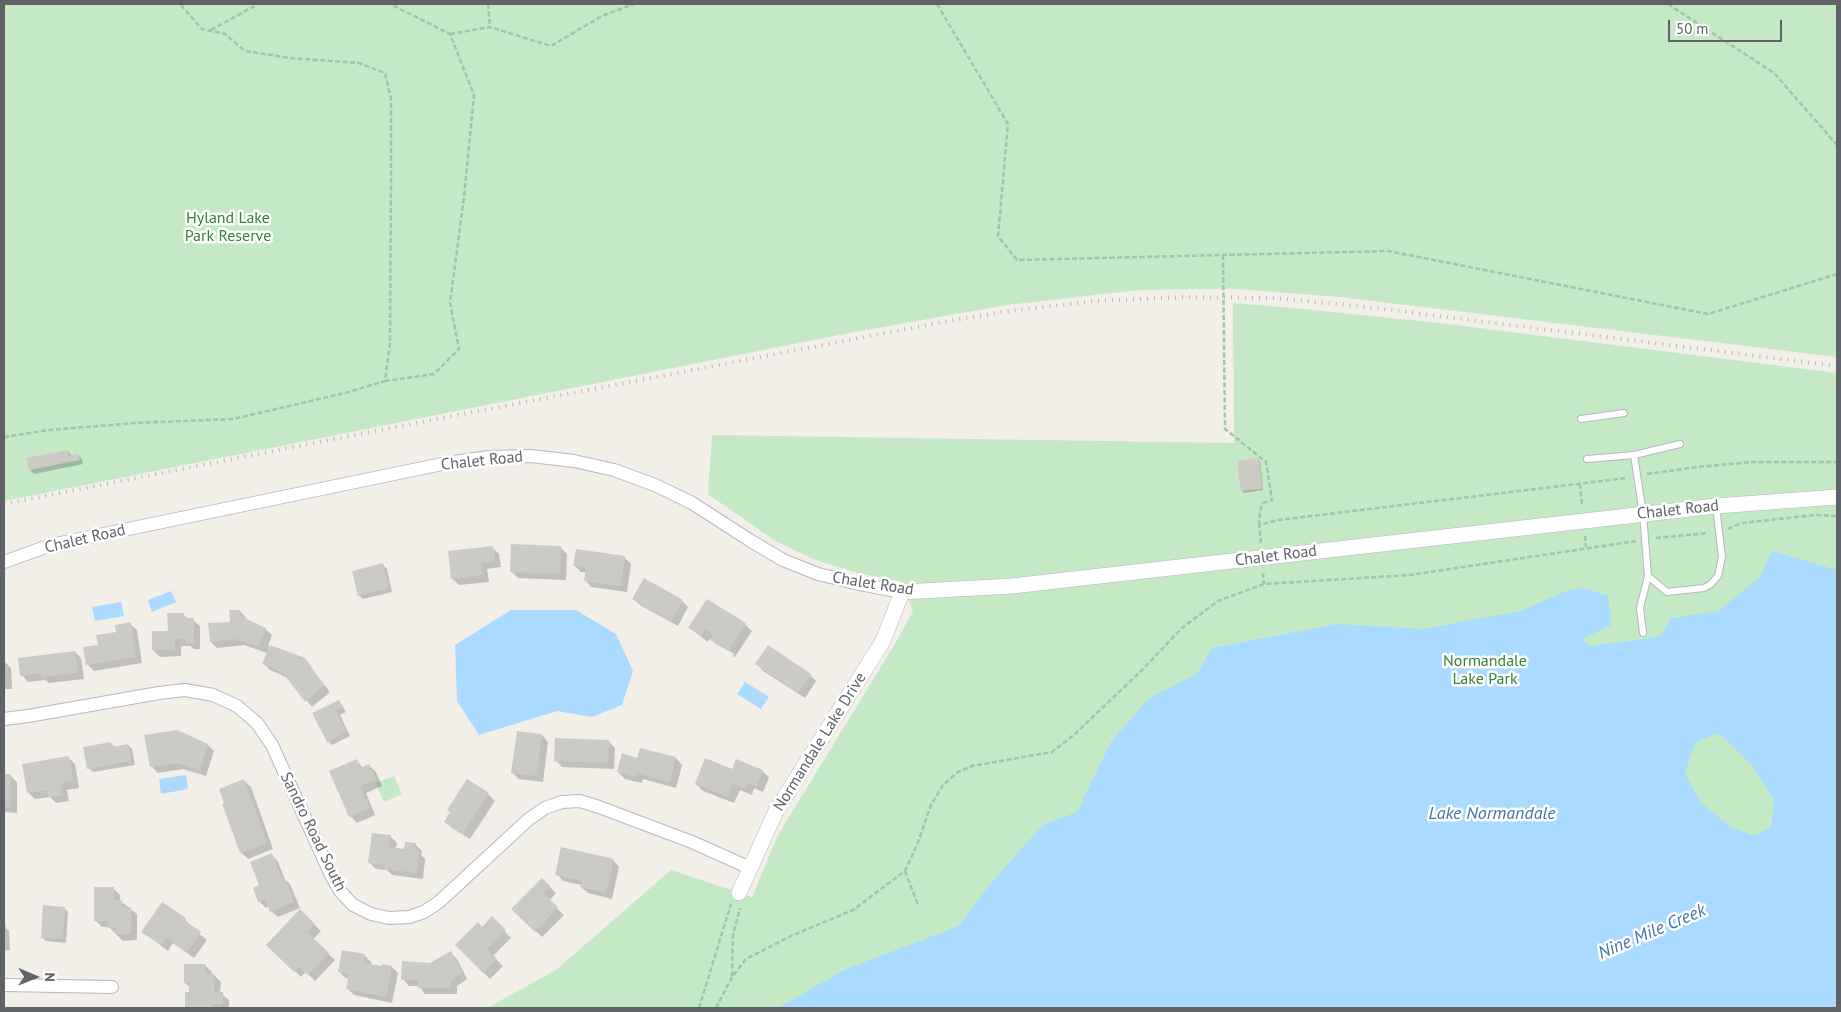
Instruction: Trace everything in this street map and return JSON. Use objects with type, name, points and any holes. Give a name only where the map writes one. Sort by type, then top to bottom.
[{"type":"street","name":"Chalet Road","points":[[4,562],[51,545],[447,463],[489,457],[531,456],[582,463],[614,470],[647,482],[692,503],[784,560],[818,574],[902,592],[1012,586],[1716,506],[1837,497]]},
{"type":"street","name":"Normandale Lake Drive","points":[[739,893],[776,811],[883,641],[902,592]]},
{"type":"street","name":"Sandro Road South","points":[[4,719],[159,692],[185,690],[213,695],[237,706],[257,723],[272,745],[340,891],[353,905],[371,914],[389,918],[409,917],[424,912],[439,902],[529,819],[544,808],[562,802],[580,801],[599,807],[692,842],[750,868]]},
{"type":"street","points":[[4,985],[112,987]]},
{"type":"lane","points":[[1581,419],[1624,413]]},
{"type":"lane","points":[[1587,459],[1634,455],[1680,444]]},
{"type":"lane","points":[[1634,455],[1643,514],[1648,576],[1640,608],[1643,633]]},
{"type":"lane","points":[[1648,576],[1666,592],[1704,588],[1711,584],[1718,576],[1722,557],[1716,506]]},
{"type":"path","points":[[180,4],[202,29],[225,34],[245,51],[290,58],[360,63],[385,73],[391,99],[390,343],[386,381]]},
{"type":"path","points":[[211,30],[258,4]]},
{"type":"path","points":[[390,4],[450,34],[490,27],[551,46],[602,16],[634,4]]},
{"type":"path","points":[[488,4],[490,27]]},
{"type":"path","points":[[937,4],[1008,124],[998,236],[1017,260],[1388,250],[1708,314],[1837,274]]},
{"type":"path","points":[[1668,4],[1774,73],[1837,144]]},
{"type":"path","points":[[4,437],[49,430],[135,423],[233,419],[345,393],[386,381],[434,374],[460,349],[450,303],[464,197],[474,95],[450,34]]},
{"type":"path","points":[[1223,255],[1225,429],[1266,462],[1272,500],[1263,503],[1260,511],[1261,544]]},
{"type":"path","points":[[1648,474],[1752,462],[1837,462]]},
{"type":"path","points":[[1259,525],[1278,520],[1627,478]]},
{"type":"path","points":[[1580,484],[1582,508]]},
{"type":"path","points":[[716,1008],[732,978],[746,959],[791,936],[853,910],[905,871],[917,845],[931,805],[943,784],[958,772],[972,766],[1052,752],[1075,734],[1142,670],[1182,628],[1218,602],[1264,584],[1410,575],[1586,547],[1719,531],[1741,522],[1816,515],[1837,516]]},
{"type":"path","points":[[1585,535],[1586,547]]},
{"type":"path","points":[[1263,573],[1264,584]]},
{"type":"path","points":[[905,871],[918,905]]},
{"type":"path","points":[[699,1008],[732,899],[739,893],[742,902],[733,935],[732,978]]},
{"type":"green space","name":"Hyland Lake Park Reserve","points":[[4,4],[1837,4],[1837,357],[1340,297],[1236,289],[1139,290],[1007,305],[849,333],[4,501]]},
{"type":"green space","name":"Normandale Lake Park","points":[[1233,303],[1448,324],[1837,373],[1837,1008],[487,1008],[556,970],[671,870],[752,897],[778,835],[895,644],[913,611],[900,581],[858,573],[813,559],[774,540],[708,494],[712,435],[1234,443]]},
{"type":"green space","points":[[394,776],[402,794],[384,802],[376,783]]},
{"type":"water","name":"Lake Normandale","points":[[1772,551],[1837,570],[1837,1008],[778,1008],[844,970],[959,926],[990,884],[1043,825],[1077,812],[1111,742],[1148,699],[1197,674],[1212,648],[1337,624],[1423,629],[1521,611],[1564,592],[1582,588],[1608,595],[1611,625],[1583,639],[1589,646],[1630,641],[1660,636],[1671,618],[1719,611],[1760,577]],"holes":[[[1718,733],[1752,765],[1774,800],[1771,827],[1755,836],[1731,827],[1700,802],[1685,773],[1695,743]]]},
{"type":"water","points":[[171,591],[176,602],[152,612],[148,600]]},
{"type":"water","points":[[121,602],[124,616],[95,621],[92,607]]},
{"type":"water","points":[[511,610],[576,610],[616,634],[633,671],[622,705],[592,717],[557,711],[479,735],[457,701],[455,645]]},
{"type":"water","points":[[745,682],[769,697],[761,709],[737,694]]},
{"type":"water","points":[[186,775],[188,789],[161,794],[159,779]]},
{"type":"building","points":[[68,450],[69,456],[78,454],[80,460],[29,470],[26,458]]},
{"type":"building","points":[[1259,458],[1262,489],[1241,491],[1237,461]]},
{"type":"building","points":[[511,544],[561,546],[560,574],[510,572]]},
{"type":"building","points":[[493,546],[495,561],[481,563],[483,575],[451,579],[448,551]]},
{"type":"building","points":[[576,549],[625,556],[621,586],[584,581],[586,567],[573,566]]},
{"type":"building","points":[[383,563],[389,588],[358,596],[352,571]]},
{"type":"building","points":[[644,578],[683,600],[671,621],[632,599]]},
{"type":"building","points":[[707,599],[746,623],[728,651],[710,640],[713,634],[705,629],[701,636],[688,628]]},
{"type":"building","points":[[229,610],[240,610],[240,616],[266,628],[259,647],[236,639],[210,642],[208,623],[230,622]]},
{"type":"building","points":[[167,613],[184,613],[184,618],[194,618],[194,643],[186,643],[186,639],[175,639],[175,650],[152,650],[152,631],[168,631]]},
{"type":"building","points":[[131,622],[136,657],[86,665],[83,647],[98,645],[96,635],[116,632],[115,625]]},
{"type":"building","points":[[270,645],[305,658],[324,685],[305,702],[283,673],[262,664]]},
{"type":"building","points":[[768,645],[811,674],[798,693],[755,664]]},
{"type":"building","points":[[75,651],[78,673],[41,677],[41,673],[20,676],[18,658]]},
{"type":"building","points":[[339,700],[343,707],[336,711],[347,732],[327,742],[312,713]]},
{"type":"building","points":[[177,730],[208,744],[200,770],[176,763],[150,767],[144,735]]},
{"type":"building","points":[[517,731],[542,734],[537,776],[511,773]]},
{"type":"building","points":[[555,738],[609,740],[608,763],[554,761]]},
{"type":"building","points":[[111,742],[112,747],[128,744],[131,761],[87,769],[83,747]]},
{"type":"building","points":[[640,748],[676,757],[670,782],[637,773],[636,777],[617,772],[622,753],[637,758]]},
{"type":"building","points":[[69,756],[73,781],[61,783],[63,795],[48,797],[47,790],[27,793],[22,764]]},
{"type":"building","points":[[705,758],[732,769],[736,759],[763,770],[757,786],[748,783],[745,789],[733,784],[728,797],[695,784]]},
{"type":"building","points":[[357,759],[360,768],[369,764],[376,779],[360,786],[370,808],[349,817],[329,771]]},
{"type":"building","points":[[4,774],[11,774],[10,807],[4,807]]},
{"type":"building","points":[[244,779],[267,843],[240,853],[222,804],[224,803],[219,789]]},
{"type":"building","points":[[467,779],[489,793],[463,834],[444,822],[450,812],[447,810]]},
{"type":"building","points":[[372,833],[391,835],[389,847],[404,849],[405,842],[416,843],[415,851],[419,851],[417,873],[384,869],[385,865],[368,863]]},
{"type":"building","points":[[561,847],[614,859],[606,893],[580,887],[582,881],[555,875]]},
{"type":"building","points":[[272,853],[281,877],[284,876],[294,902],[270,912],[265,899],[258,902],[253,888],[259,885],[250,862]]},
{"type":"building","points":[[542,878],[550,886],[543,893],[558,907],[535,932],[511,909]]},
{"type":"building","points":[[94,887],[114,887],[114,900],[122,900],[122,907],[131,907],[131,934],[115,934],[115,928],[108,928],[108,921],[94,921]]},
{"type":"building","points":[[162,902],[186,918],[184,920],[201,932],[187,952],[166,937],[161,945],[141,932]]},
{"type":"building","points":[[43,905],[65,907],[63,939],[41,938]]},
{"type":"building","points":[[300,909],[315,924],[307,932],[329,953],[308,975],[299,967],[294,972],[266,945]]},
{"type":"building","points":[[492,916],[506,930],[487,949],[497,959],[483,973],[455,945],[478,922],[482,927]]},
{"type":"building","points":[[4,926],[6,926],[6,946],[4,947]]},
{"type":"building","points":[[342,950],[365,954],[364,963],[392,966],[386,997],[346,989],[349,974],[338,972]]},
{"type":"building","points":[[451,951],[462,973],[451,980],[451,988],[418,988],[418,980],[401,980],[402,961],[430,963]]},
{"type":"building","points":[[184,964],[205,964],[206,974],[214,974],[214,992],[223,992],[223,1004],[213,1004],[213,1008],[185,1008],[185,992],[189,992],[189,983],[184,983]]},
{"type":"railway","points":[[4,504],[943,322],[1009,311],[1096,301],[1184,297],[1272,298],[1359,306],[1837,366]]},
{"type":"water label","name":"Nine Mile Creek","points":[[1652,932]]}]
